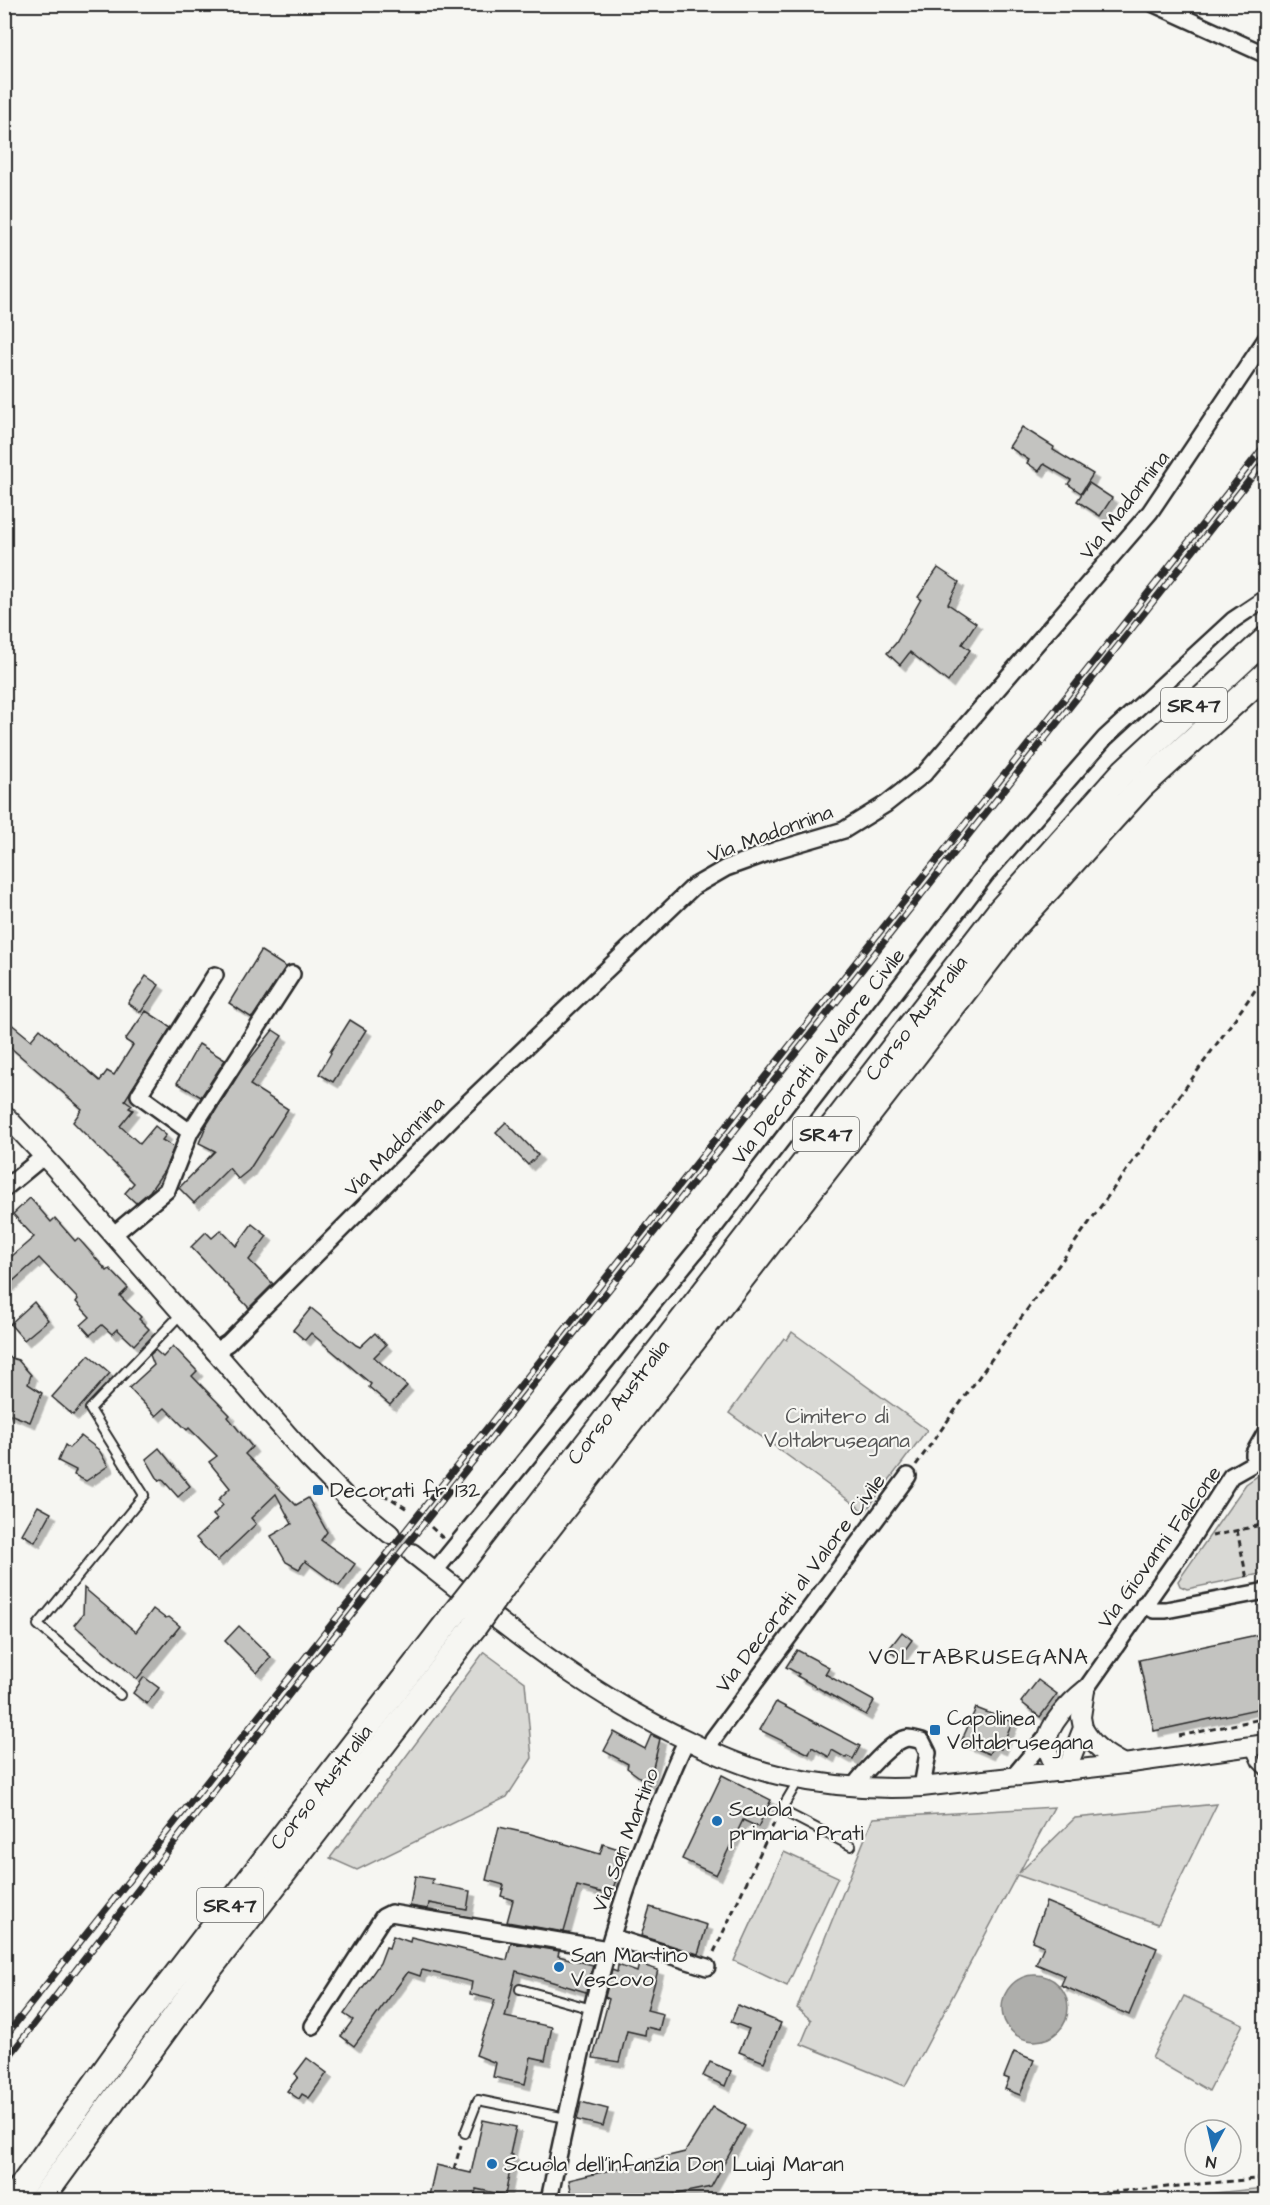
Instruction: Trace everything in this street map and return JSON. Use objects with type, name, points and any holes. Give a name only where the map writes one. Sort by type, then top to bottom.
[{"type":"highway","name":"Corso Australia","points":[[41,2200],[464,1621],[1000,910],[1124,771],[1266,639]]},
{"type":"highway","name":"Corso Australia","points":[[493,1582],[1015,926],[1142,786],[1266,674]]},
{"type":"highway","name":"Corso Australia","points":[[12,2200],[133,2031],[464,1621]]},
{"type":"street","points":[[1154,4],[1266,56]]},
{"type":"street","name":"Via Madonnina","points":[[214,1352],[228,1343],[454,1116],[693,887],[726,868],[776,850],[844,830],[886,804],[924,774],[1150,512],[1266,339]]},
{"type":"street","name":"Via Decorati al Valore Civile","points":[[435,1571],[703,1242],[987,873],[1105,738],[1233,621],[1266,598]]},
{"type":"street","points":[[113,1235],[167,1190],[190,1132],[292,974]]},
{"type":"street","points":[[190,1132],[139,1095],[215,975]]},
{"type":"street","points":[[4,1114],[44,1156],[308,1458],[358,1507],[390,1534]]},
{"type":"street","points":[[4,1190],[44,1156]]},
{"type":"street","name":"Via Giovanni Falcone","points":[[1084,1690],[1189,1542],[1232,1476],[1260,1462],[1254,1453],[1266,1432]]},
{"type":"street","name":"Via Decorati al Valore Civile","points":[[708,1751],[713,1739],[908,1476]]},
{"type":"street","points":[[412,1553],[508,1630],[576,1678],[658,1728],[708,1751],[776,1775],[853,1787],[889,1789],[922,1787],[1062,1772],[1258,1745]]},
{"type":"street","points":[[1144,1604],[1154,1610],[1166,1610],[1258,1593]]},
{"type":"street","points":[[1084,1690],[1081,1717],[1088,1738],[1103,1753],[1124,1764]]},
{"type":"street","points":[[1013,1778],[1049,1734],[1066,1706],[1084,1690]]},
{"type":"street","points":[[1062,1772],[1083,1728]]},
{"type":"street","points":[[1049,1734],[1046,1746],[1062,1772]]},
{"type":"street","points":[[853,1787],[879,1758],[908,1738],[922,1741],[928,1753],[922,1787]]},
{"type":"street","name":"Via San Martino","points":[[549,2200],[566,2118],[610,1943],[642,1843],[687,1740]]},
{"type":"street","points":[[313,2026],[383,1917],[391,1913],[610,1943],[707,1967]]},
{"type":"lane","points":[[120,1695],[38,1625],[144,1495],[90,1409],[181,1314]]},
{"type":"lane","points":[[1258,1745],[1257,1763],[1266,1772]]},
{"type":"lane","points":[[798,1779],[782,1810],[851,1846]]},
{"type":"lane","points":[[520,1989],[592,2009]]},
{"type":"lane","points":[[465,2133],[478,2100],[566,2118]]},
{"type":"path","name":"Via Decorati al Valore Civile","points":[[908,1476],[1266,975]]},
{"type":"path","points":[[1189,1542],[1266,1524]]},
{"type":"path","points":[[1237,1530],[1258,1593]]},
{"type":"path","points":[[707,1967],[771,1828],[782,1810]]},
{"type":"path","points":[[454,2169],[465,2133]]},
{"type":"path","points":[[1069,2196],[1266,2178]]},
{"type":"green space","name":"Cimitero di Voltabrusegana","points":[[792,1332],[927,1430],[865,1512],[729,1413],[784,1338],[787,1340]]},
{"type":"green space","points":[[1265,1473],[1265,1573],[1187,1589],[1180,1586],[1178,1581],[1246,1484]]},
{"type":"green space","points":[[484,1652],[525,1682],[532,1758],[507,1797],[357,1870],[330,1858]]},
{"type":"green space","points":[[1217,1804],[1158,1924],[1017,1875],[905,2086],[801,2044],[811,2020],[797,2008],[873,1818],[1054,1807],[1019,1873],[1075,1818]]},
{"type":"green space","points":[[784,1852],[838,1877],[787,1986],[734,1961]]},
{"type":"green space","points":[[1184,1996],[1243,2024],[1209,2091],[1152,2058]]},
{"type":"green space","points":[[1265,2188],[1265,2200],[1143,2200]]},
{"type":"shaded area","points":[[1028,1975],[1042,1975],[1054,1980],[1063,1989],[1068,2008],[1066,2021],[1059,2032],[1042,2041],[1028,2041],[1016,2036],[1007,2027],[1002,2015],[1002,2001],[1007,1989],[1016,1980]]},
{"type":"building","points":[[1022,427],[1054,447],[1053,450],[1093,474],[1081,493],[1068,484],[1071,480],[1044,464],[1039,471],[1027,463],[1029,460],[1009,447]]},
{"type":"building","points":[[1089,483],[1112,498],[1100,516],[1077,501]]},
{"type":"building","points":[[938,568],[959,582],[948,604],[976,623],[962,644],[970,650],[948,682],[910,652],[900,665],[887,653],[896,643],[921,599],[918,597]]},
{"type":"building","points":[[261,951],[286,967],[252,1018],[229,1003]]},
{"type":"building","points":[[146,976],[159,985],[141,1012],[128,1003]]},
{"type":"building","points":[[146,1011],[171,1027],[125,1100],[132,1105],[129,1108],[133,1110],[120,1126],[140,1144],[155,1126],[166,1135],[162,1140],[174,1147],[164,1171],[150,1191],[136,1203],[125,1193],[134,1183],[73,1122],[82,1109],[4,1042],[4,1018],[31,1040],[40,1029],[100,1081],[107,1071],[114,1075],[133,1045],[125,1040]]},
{"type":"building","points":[[350,1020],[366,1030],[333,1082],[319,1074]]},
{"type":"building","points":[[273,1030],[282,1036],[250,1085],[288,1109],[249,1170],[238,1179],[229,1168],[194,1203],[179,1188],[215,1151],[199,1143],[206,1126],[242,1069]]},
{"type":"building","points":[[199,1044],[225,1060],[201,1097],[177,1083]]},
{"type":"building","points":[[506,1122],[538,1155],[528,1165],[496,1132]]},
{"type":"building","points":[[30,1198],[51,1222],[55,1218],[75,1241],[78,1238],[107,1271],[110,1269],[128,1288],[120,1296],[141,1317],[139,1319],[149,1329],[134,1345],[117,1329],[112,1334],[102,1325],[90,1335],[81,1325],[90,1317],[76,1302],[78,1299],[39,1258],[4,1289],[4,1263],[34,1237],[13,1214]]},
{"type":"building","points":[[252,1224],[267,1236],[249,1260],[273,1284],[249,1308],[191,1247],[206,1232],[212,1238],[221,1230],[236,1246]]},
{"type":"building","points":[[34,1302],[48,1320],[24,1340],[10,1324]]},
{"type":"building","points":[[311,1308],[360,1347],[375,1333],[386,1345],[374,1357],[407,1386],[390,1405],[369,1387],[371,1384],[311,1333],[305,1340],[293,1330]]},
{"type":"building","points":[[173,1346],[197,1371],[192,1376],[230,1415],[228,1417],[252,1447],[245,1454],[296,1505],[308,1498],[327,1532],[321,1540],[355,1564],[339,1586],[305,1561],[299,1569],[286,1562],[271,1536],[292,1524],[276,1494],[251,1518],[256,1524],[217,1561],[196,1538],[217,1519],[213,1515],[223,1505],[218,1500],[230,1488],[209,1462],[217,1456],[165,1408],[156,1416],[129,1388],[154,1365],[150,1355],[155,1350],[163,1357]]},
{"type":"building","points":[[89,1355],[110,1373],[73,1415],[52,1397]]},
{"type":"building","points":[[4,1356],[18,1360],[31,1375],[28,1384],[42,1393],[30,1422],[4,1412]]},
{"type":"building","points":[[81,1436],[99,1450],[108,1466],[86,1481],[74,1475],[76,1470],[58,1461],[65,1445],[69,1448]]},
{"type":"building","points":[[159,1448],[190,1486],[178,1497],[162,1479],[159,1481],[146,1459]]},
{"type":"building","points":[[38,1506],[51,1513],[35,1542],[22,1534]]},
{"type":"building","points":[[84,1588],[136,1632],[153,1609],[180,1626],[137,1679],[74,1625],[83,1614]]},
{"type":"building","points":[[239,1626],[271,1657],[257,1673],[225,1641]]},
{"type":"building","points":[[902,1632],[912,1640],[899,1658],[888,1650]]},
{"type":"building","points":[[1266,1633],[1266,1707],[1154,1731],[1139,1660]]},
{"type":"building","points":[[797,1650],[829,1667],[825,1674],[874,1701],[866,1715],[797,1676],[799,1674],[786,1667]]},
{"type":"building","points":[[144,1677],[159,1688],[147,1704],[133,1693]]},
{"type":"building","points":[[1038,1680],[1057,1694],[1040,1717],[1021,1702]]},
{"type":"building","points":[[776,1702],[860,1746],[853,1759],[847,1756],[846,1758],[832,1750],[829,1757],[812,1747],[809,1754],[760,1730]]},
{"type":"building","points":[[976,1708],[1012,1722],[1001,1749],[993,1746],[989,1754],[961,1742]]},
{"type":"building","points":[[614,1732],[645,1749],[651,1735],[660,1739],[649,1784],[627,1768],[628,1764],[604,1751]]},
{"type":"building","name":"Scuola primaria Prati","points":[[722,1775],[771,1800],[758,1827],[743,1820],[716,1875],[682,1859]]},
{"type":"building","points":[[499,1827],[600,1854],[603,1844],[625,1851],[611,1895],[577,1886],[564,1932],[507,1922],[513,1900],[501,1896],[504,1885],[486,1880]]},
{"type":"building","points":[[415,1876],[433,1879],[432,1884],[470,1891],[467,1910],[429,1903],[428,1909],[410,1906]]},
{"type":"building","points":[[1046,1902],[1157,1948],[1129,2015],[1061,1985],[1065,1976],[1036,1964],[1044,1946],[1032,1941]]},
{"type":"building","points":[[650,1907],[707,1925],[698,1954],[641,1936]]},
{"type":"building","points":[[393,1936],[410,1942],[411,1937],[507,1960],[511,1943],[559,1951],[558,1956],[593,1965],[586,1992],[516,1971],[505,2017],[552,2027],[545,2060],[531,2057],[525,2084],[493,2077],[496,2063],[476,2055],[495,2000],[470,1994],[472,1982],[422,1970],[420,1976],[408,1972],[354,2046],[341,2036],[353,2020],[344,2014],[380,1963]]},
{"type":"building","points":[[639,1964],[658,1970],[647,2010],[663,2014],[659,2030],[646,2027],[645,2035],[627,2031],[619,2062],[593,2058],[609,1999],[605,1997],[612,1970],[617,1972],[618,1965],[637,1972]]},
{"type":"building","points":[[738,2005],[781,2023],[764,2062],[739,2052],[749,2029],[731,2022]]},
{"type":"building","points":[[1014,2052],[1034,2060],[1020,2095],[1005,2089],[1009,2079],[1004,2077]]},
{"type":"building","points":[[307,2058],[327,2073],[309,2098],[302,2094],[299,2099],[287,2091],[298,2077],[295,2074]]},
{"type":"building","points":[[710,2062],[731,2071],[725,2086],[703,2076]]},
{"type":"building","points":[[581,2102],[608,2109],[603,2126],[577,2120]]},
{"type":"building","points":[[713,2107],[745,2126],[711,2187],[647,2200],[573,2200],[569,2180],[685,2152]]},
{"type":"building","name":"Scuola dell'infanzia Don Luigi Maran","points":[[483,2120],[516,2127],[505,2195],[476,2189],[474,2200],[428,2200],[436,2165],[471,2173]]},
{"type":"tunnel","points":[[390,1534],[412,1553]]},
{"type":"railway","points":[[4,2038],[1266,444]]},
{"type":"railway","points":[[4,2063],[318,1657],[1266,459]]},
{"type":"place","name":"Decorati fr 132","points":[[318,1490]]},
{"type":"place","name":"Capolinea Voltabrusegana","points":[[935,1730]]},
{"type":"place","name":"Scuola primaria Prati","points":[[717,1821]]},
{"type":"place","name":"San Martino Vescovo","points":[[559,1967]]},
{"type":"place","name":"Scuola dell'infanzia Don Luigi Maran","points":[[492,2164]]},
{"type":"district","name":"VOLTABRUSEGANA","points":[[979,1656]]}]
